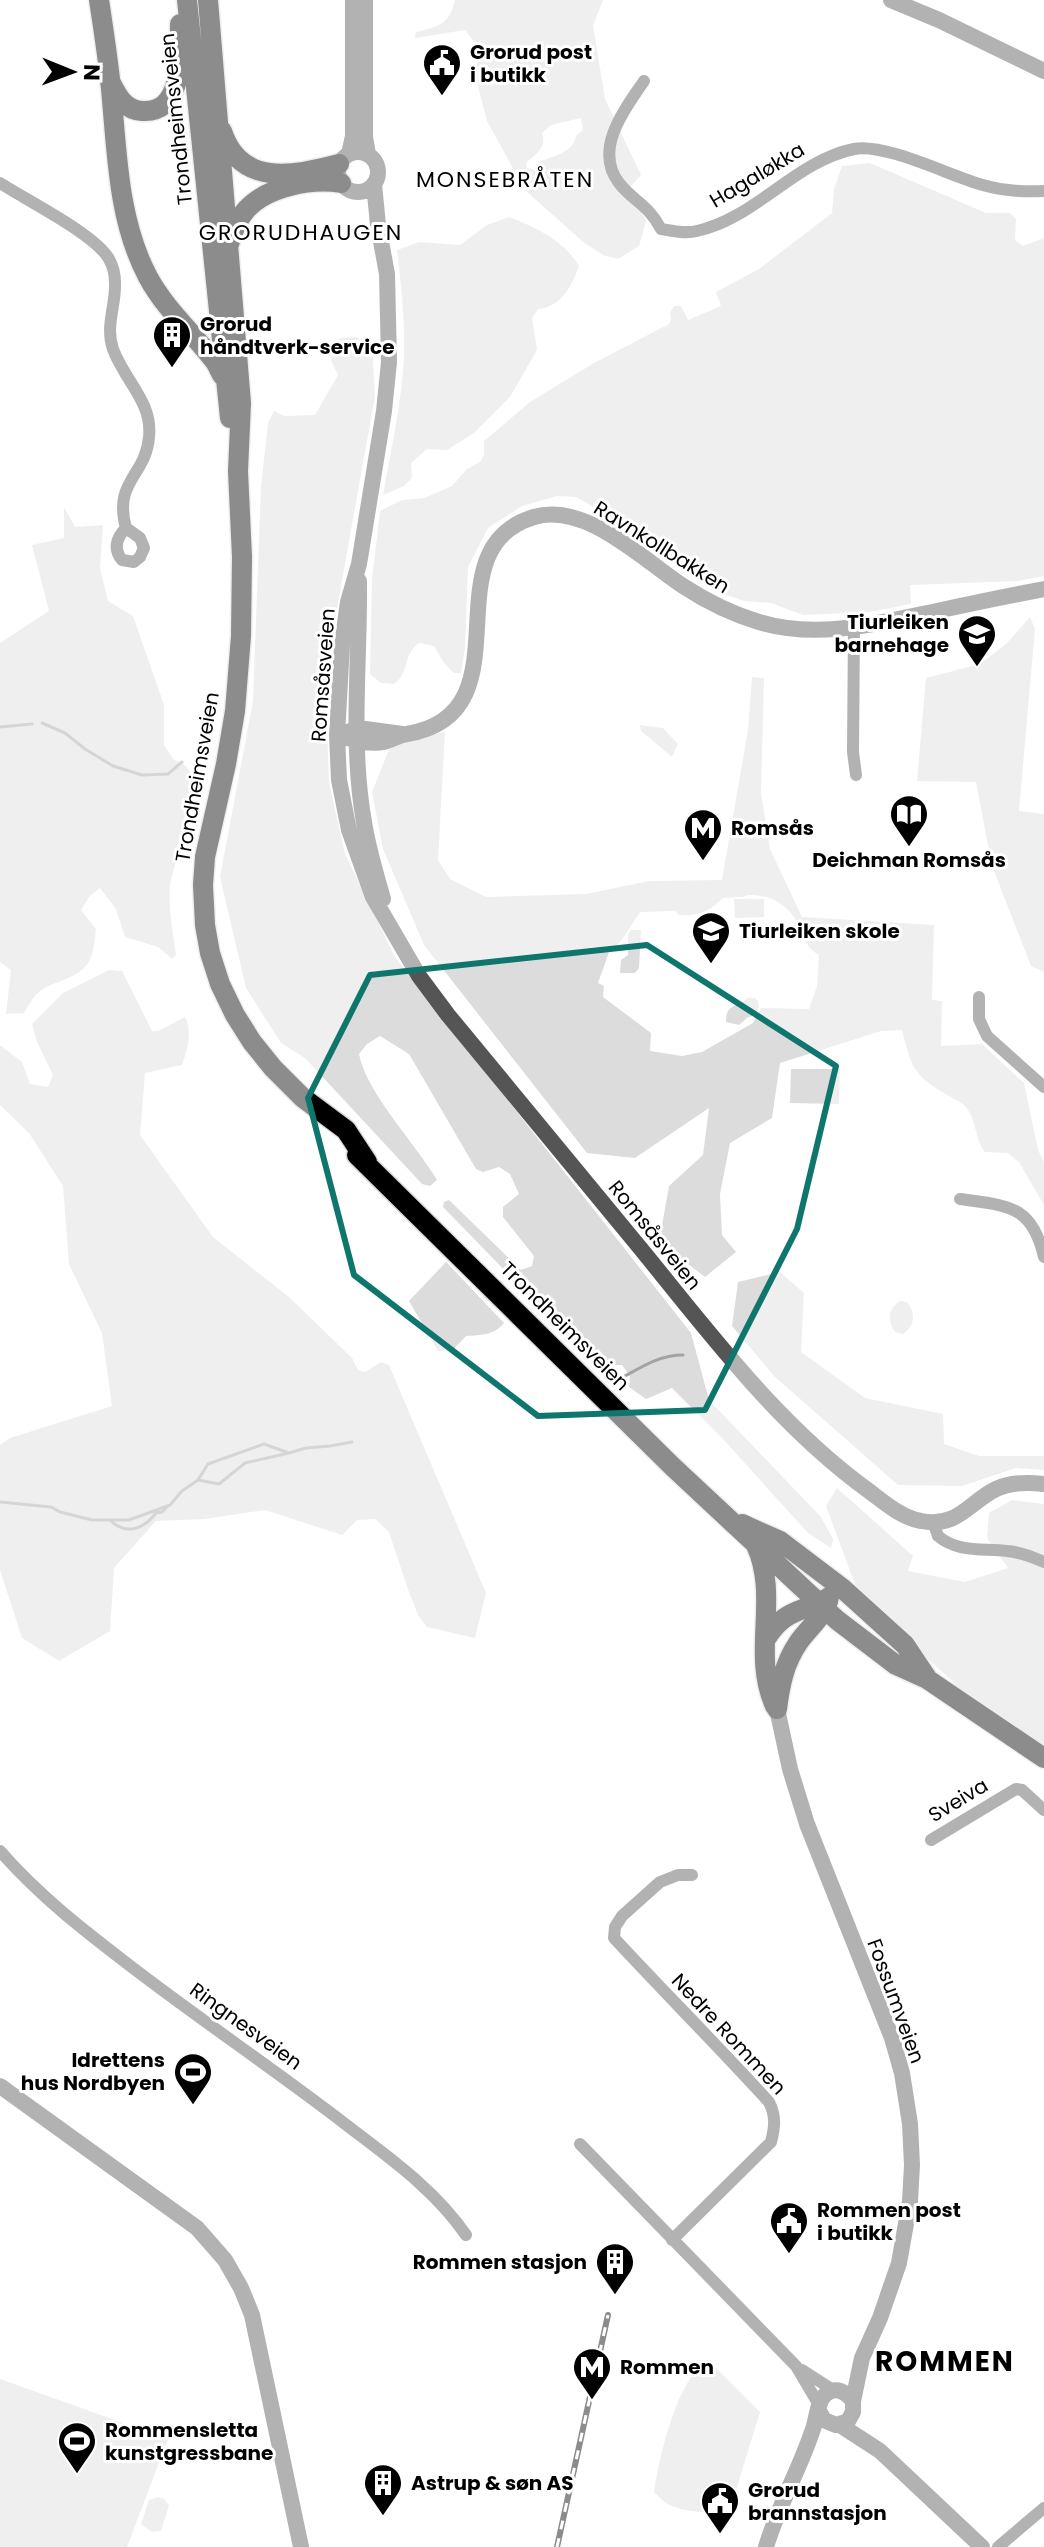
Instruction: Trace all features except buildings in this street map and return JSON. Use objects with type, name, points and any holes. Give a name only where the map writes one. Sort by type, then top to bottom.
[{"type":"highway","points":[[99,0],[111,82],[111,108],[131,235],[141,261],[166,304],[216,363],[225,383]]},
{"type":"highway","points":[[111,82],[122,101],[131,108],[153,110],[166,102],[177,83],[180,68],[181,0]]},
{"type":"highway","name":"Trondheimsveien","points":[[187,0],[225,383],[238,471]]},
{"type":"highway","name":"Trondheimsveien","points":[[208,0],[241,403],[238,471],[242,557],[238,677],[230,747],[205,857],[203,914],[214,969],[235,1015],[262,1055],[312,1106],[337,1139],[367,1162],[731,1521],[896,1665],[927,1679],[1044,1758]]},
{"type":"highway","points":[[218,111],[224,138],[234,155],[254,170],[263,173],[347,173]]},
{"type":"highway","points":[[227,248],[240,218],[255,201],[288,187],[324,182],[347,173]]},
{"type":"highway","name":"Trondheimsveien","points":[[731,1521],[780,1541],[842,1588],[905,1645],[927,1679]]},
{"type":"highway","points":[[753,1540],[767,1587],[763,1657],[777,1709]]},
{"type":"highway","points":[[765,1640],[784,1617],[825,1603]]},
{"type":"highway","points":[[777,1709],[786,1664],[825,1603]]},
{"type":"street","points":[[347,173],[353,136],[353,0]]},
{"type":"street","points":[[347,173],[361,152],[368,154],[365,137],[365,0]]},
{"type":"street","points":[[891,0],[1044,71]]},
{"type":"street","name":"Hagaløkka","points":[[644,81],[613,130],[610,166],[618,182],[653,215],[661,229],[696,232],[717,224],[751,206],[814,163],[858,148],[890,153],[986,186],[1017,192],[1044,191]]},
{"type":"street","name":"Romsåsveien","points":[[368,154],[377,166],[374,184],[387,274],[389,362],[359,564],[343,633],[337,735],[339,780],[349,830],[368,886],[419,976],[441,1006],[757,1389],[805,1439],[848,1476],[901,1513],[913,1519],[933,1522]]},
{"type":"street","points":[[347,173],[366,190],[374,184]]},
{"type":"street","name":"Romsåsveien","points":[[347,173],[378,225]]},
{"type":"street","points":[[2,189],[46,209],[108,256],[113,267],[115,286],[111,341],[142,399],[149,425],[146,452],[128,483],[123,499],[126,528]]},
{"type":"street","name":"Ravnkollbakken","points":[[337,735],[358,735],[383,742],[433,728],[447,719],[459,705],[472,678],[481,580],[488,555],[509,530],[535,517],[563,515],[592,524],[715,605],[775,626],[805,630],[854,627],[1044,589]]},
{"type":"street","name":"Romsåsveien","points":[[359,564],[358,735],[363,821],[391,925]]},
{"type":"street","points":[[854,627],[853,752],[856,775]]},
{"type":"street","points":[[979,997],[979,1019],[984,1033],[1044,1087]]},
{"type":"street","points":[[960,1199],[1024,1215],[1036,1229],[1044,1257]]},
{"type":"street","points":[[1044,1484],[1007,1485],[952,1520],[933,1522],[938,1536],[961,1548],[1008,1551],[1044,1562]]},
{"type":"street","name":"Fossumveien","points":[[777,1709],[801,1808],[886,2021],[898,2057],[908,2107],[912,2165],[904,2239],[894,2282],[859,2365],[853,2404]]},
{"type":"street","name":"Sveiva","points":[[931,1840],[1016,1789],[1022,1790],[1044,1810]]},
{"type":"street","name":"Ringnesveien","points":[[0,1851],[36,1889],[85,1931],[420,2182],[466,2235]]},
{"type":"street","name":"Nedre Rommen","points":[[672,2240],[771,2142],[775,2127],[775,2113],[769,2102],[614,1938],[622,1916],[660,1882],[678,1875],[692,1875]]},
{"type":"street","points":[[0,2086],[197,2228],[225,2260],[252,2315],[301,2547]]},
{"type":"street","points":[[580,2144],[796,2366],[834,2390],[846,2393],[880,2451]]},
{"type":"street","name":"Fossumveien","points":[[834,2390],[859,2365]]},
{"type":"street","points":[[796,2366],[824,2420],[880,2451],[982,2547]]},
{"type":"street","points":[[766,2547],[782,2501],[803,2457],[824,2395],[834,2390]]},
{"type":"street","points":[[803,2457],[836,2425],[851,2417],[853,2404]]},
{"type":"street","points":[[998,2547],[1044,2508]]},
{"type":"highlighted area","points":[[647,945],[836,1066],[797,1229],[705,1410],[538,1416],[354,1275],[308,1098],[370,975]]},
{"type":"shaded area","points":[[455,0],[603,0],[593,26],[605,99],[641,175],[625,193],[638,206],[646,221],[639,246],[618,259],[603,255],[583,242],[525,190],[487,121],[475,75],[480,49],[465,30],[415,38],[416,32],[442,23]],"holes":[[[581,118],[583,130],[566,151],[537,163],[534,170],[527,168],[526,163],[542,147],[542,133],[551,125]]]},
{"type":"shaded area","points":[[870,163],[986,213],[1010,213],[1016,219],[1015,240],[1023,246],[1044,238],[1044,576],[1018,581],[910,585],[911,604],[870,612],[803,615],[771,603],[744,601],[721,593],[599,510],[576,497],[557,496],[522,506],[488,528],[468,567],[461,673],[454,673],[444,663],[434,646],[419,643],[410,653],[403,674],[394,684],[381,683],[370,674],[372,579],[380,511],[402,500],[424,498],[452,486],[467,469],[480,462],[484,455],[484,441],[530,402],[594,363],[669,324],[674,306],[681,306],[688,320],[721,306],[716,292],[759,269],[832,213],[834,189],[842,166]]},
{"type":"shaded area","points":[[509,217],[539,230],[565,249],[579,266],[573,280],[560,300],[538,309],[532,318],[537,350],[510,397],[474,433],[447,450],[427,449],[411,463],[412,478],[404,486],[383,495],[403,373],[403,315],[397,250],[419,242],[460,245],[487,225]]},
{"type":"shaded area","points":[[356,337],[372,345],[375,396],[331,642],[326,699],[329,782],[345,854],[395,957],[691,1333],[709,1400],[821,1517],[833,1539],[831,1548],[808,1533],[672,1388],[646,1399],[629,1387],[630,1376],[622,1365],[610,1365],[517,1283],[443,1207],[444,1202],[449,1200],[521,1270],[532,1266],[534,1256],[503,1217],[503,1207],[519,1194],[510,1174],[499,1167],[483,1172],[476,1169],[409,1054],[380,1036],[359,1054],[372,1086],[437,1180],[430,1186],[422,1184],[305,1058],[281,1043],[246,988],[220,877],[253,701],[261,487],[268,423],[274,411],[285,416],[315,415],[338,375],[331,360],[334,342]]},
{"type":"shaded area","points":[[64,507],[75,527],[103,525],[100,568],[108,601],[133,616],[164,705],[164,745],[174,760],[187,767],[193,780],[194,797],[190,816],[170,885],[176,955],[172,959],[158,947],[125,937],[116,909],[100,888],[89,897],[81,910],[96,929],[89,962],[71,977],[40,991],[24,1013],[6,1014],[11,970],[0,962],[0,643],[49,611],[32,545],[64,538]]},
{"type":"shaded area","points":[[1030,617],[1035,629],[1019,811],[1044,814],[1044,972],[1031,966],[992,866],[976,782],[917,781],[926,678],[980,664],[1006,644]]},
{"type":"shaded area","points":[[752,677],[764,678],[761,793],[770,849],[802,917],[934,925],[932,1000],[942,1001],[941,1046],[982,1044],[1024,1083],[1038,1150],[1044,1162],[1044,1205],[1019,1162],[1008,1153],[985,1152],[964,1105],[918,1073],[910,1060],[902,1030],[881,1031],[780,1063],[772,1118],[730,1143],[720,1194],[722,1235],[736,1252],[705,1277],[659,1242],[669,1186],[703,1155],[709,1108],[635,1158],[587,1153],[424,945],[383,849],[372,792],[392,742],[445,732],[438,860],[450,879],[486,897],[586,894],[649,881],[722,880],[748,730]],"holes":[[[754,895],[774,900],[785,907],[794,917],[806,943],[819,955],[817,986],[809,1009],[761,1008],[753,1023],[702,1052],[682,1056],[650,1051],[651,1033],[603,997],[604,986],[598,983],[609,952],[622,940],[640,912],[675,911],[679,915],[692,915],[708,910],[723,898]]]},
{"type":"shaded area","points":[[640,725],[663,728],[678,744],[672,757],[641,731]]},
{"type":"shaded area","points":[[734,899],[764,899],[764,917],[735,918]]},
{"type":"shaded area","points":[[631,930],[641,930],[639,968],[635,973],[620,973],[621,960],[628,955]]},
{"type":"shaded area","points":[[109,970],[122,971],[152,1031],[185,1017],[189,1029],[182,1065],[145,1073],[140,1135],[213,1237],[289,1297],[352,1358],[358,1370],[365,1372],[381,1362],[389,1365],[486,1593],[475,1638],[427,1627],[418,1615],[389,1532],[375,1519],[357,1520],[342,1535],[265,1510],[205,1519],[156,1521],[114,1568],[110,1631],[59,1661],[22,1638],[0,1570],[0,1445],[10,1438],[112,1406],[102,1333],[69,1264],[63,1186],[29,1133],[0,1105],[0,1045],[22,1062],[30,1084],[48,1087],[53,1075],[32,1024],[63,993]]},
{"type":"shaded area","points":[[747,998],[758,1001],[755,1015],[739,1025],[726,1022],[728,1011]]},
{"type":"shaded area","points":[[791,1069],[840,1069],[839,1104],[790,1103]]},
{"type":"shaded area","points":[[446,1262],[504,1323],[492,1332],[466,1336],[453,1350],[438,1351],[409,1301]]},
{"type":"shaded area","points":[[780,1272],[804,1293],[801,1352],[865,1398],[943,1414],[944,1444],[979,1456],[1044,1456],[1044,1470],[1016,1468],[962,1486],[898,1485],[774,1376],[732,1326],[738,1282]]},
{"type":"shaded area","points":[[900,1301],[907,1302],[913,1315],[910,1327],[903,1334],[895,1332],[890,1319],[891,1311]]},
{"type":"shaded area","points":[[837,1488],[913,1556],[908,1571],[965,1582],[1008,1568],[987,1538],[989,1513],[1012,1500],[1044,1504],[1044,1749],[969,1696],[860,1598],[826,1506]]},
{"type":"shaded area","points":[[706,2363],[712,2364],[760,2412],[733,2500],[719,2509],[703,2512],[669,2505],[654,2492],[678,2403],[695,2372]]},
{"type":"shaded area","name":"Rommensletta kunstgressbane","points":[[0,2379],[168,2439],[127,2547],[0,2547]]},
{"type":"shaded area","points":[[158,2497],[169,2505],[161,2531],[152,2532],[141,2524],[149,2500]]},
{"type":"waterway","points":[[42,723],[65,733],[113,766],[142,775],[168,774],[182,762]]},
{"type":"waterway","points":[[0,727],[32,724]]},
{"type":"waterway","points":[[618,1380],[657,1360],[683,1355]]},
{"type":"waterway","points":[[0,1502],[51,1507],[92,1520],[129,1520],[170,1505],[182,1491],[198,1480],[208,1464],[264,1444],[289,1453],[352,1442]]},
{"type":"waterway","points":[[198,1480],[219,1484],[245,1463],[289,1453]]},
{"type":"waterway","points":[[110,1520],[122,1528],[134,1528],[167,1507]]},
{"type":"railway","points":[[557,2547],[608,2315]]},
{"type":"place","name":"Grorud post i butikk","points":[[442,97]]},
{"type":"place","name":"Grorud håndtverk-service","points":[[172,369]]},
{"type":"place","name":"Tiurleiken barnehage","points":[[977,668]]},
{"type":"place","name":"Deichman Romsås","points":[[909,848]]},
{"type":"place","name":"Romsås","points":[[703,862]]},
{"type":"place","name":"Tiurleiken skole","points":[[711,965]]},
{"type":"place","name":"Idrettens hus Nordbyen","points":[[193,2106]]},
{"type":"place","name":"Rommen post i butikk","points":[[789,2255]]},
{"type":"place","name":"Rommen stasjon","points":[[615,2296]]},
{"type":"place","name":"Rommen","points":[[592,2401]]},
{"type":"place","name":"Rommensletta kunstgressbane","points":[[77,2475]]},
{"type":"place","name":"Astrup & søn AS","points":[[383,2517]]},
{"type":"place","name":"Grorud brannstasjon","points":[[720,2535]]},
{"type":"district","name":"MONSEBRÅTEN","points":[[505,179]]},
{"type":"district","name":"GRORUDHAUGEN","points":[[301,232]]},
{"type":"district","name":"ROMMEN","points":[[945,2361]]}]
